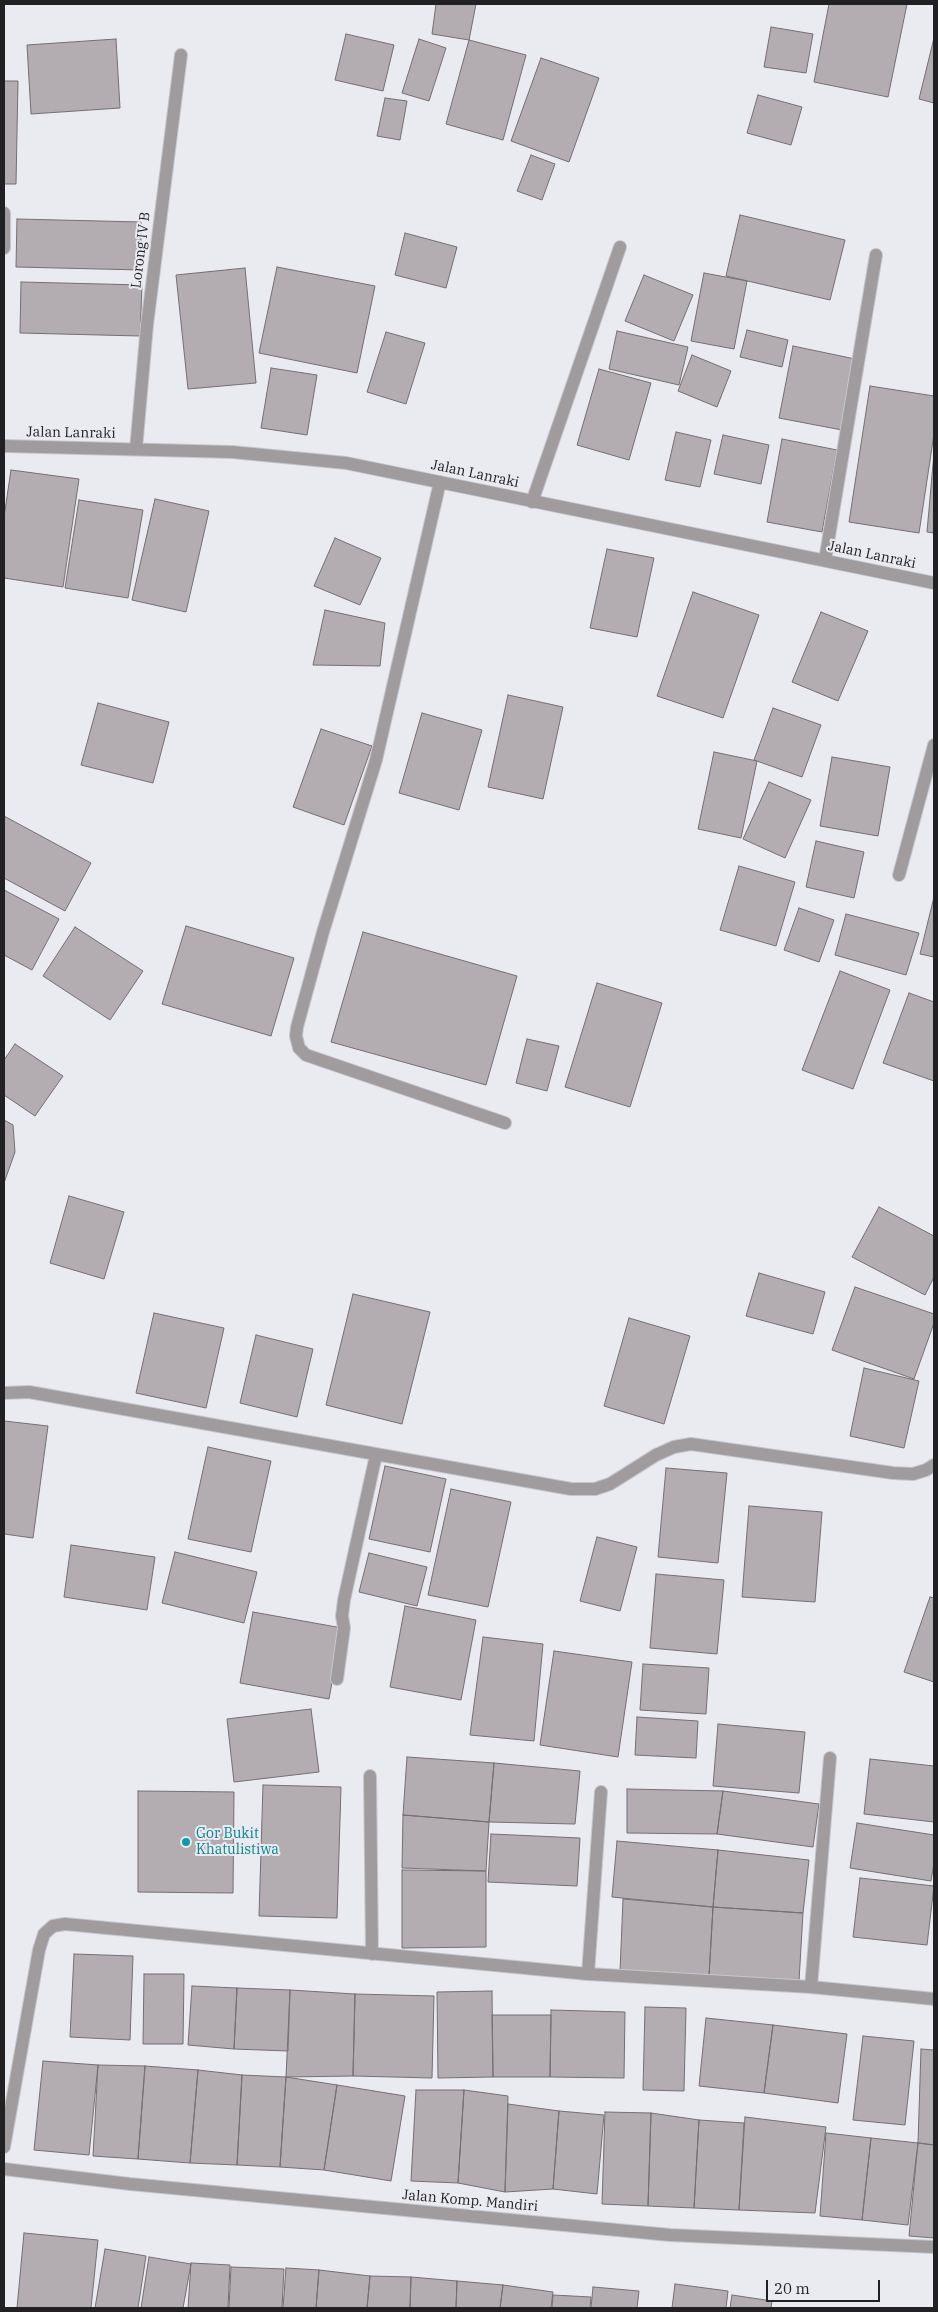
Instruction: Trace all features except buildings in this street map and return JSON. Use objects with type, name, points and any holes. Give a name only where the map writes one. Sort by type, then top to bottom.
[{"type":"street","name":"Lorong IV B","points":[[136,449],[147,325],[181,55]]},
{"type":"street","points":[[4,213],[4,248]]},
{"type":"street","points":[[532,502],[620,247]]},
{"type":"street","points":[[825,560],[876,255]]},
{"type":"street","name":"Jalan Lanraki","points":[[4,446],[232,452],[346,463],[934,583]]},
{"type":"street","points":[[440,482],[376,760],[323,932],[298,1022],[296,1036],[299,1048],[306,1055],[505,1123]]},
{"type":"street","points":[[899,876],[934,745]]},
{"type":"street","points":[[4,1393],[29,1392],[571,1489],[595,1489],[610,1484],[656,1455],[674,1447],[691,1444],[892,1473],[914,1474],[934,1465]]},
{"type":"street","points":[[337,1679],[344,1628],[342,1616],[344,1600],[376,1455]]},
{"type":"street","points":[[811,1987],[830,1758]]},
{"type":"street","points":[[370,1776],[372,1954]]},
{"type":"street","points":[[588,1974],[600,1792]]},
{"type":"street","points":[[4,2147],[38,1950],[44,1934],[54,1926],[75,1925],[588,1974],[811,1987],[934,2000]]},
{"type":"street","name":"Jalan Komp. Mandiri","points":[[4,2169],[130,2184],[670,2235],[934,2247]]},
{"type":"place","name":"Gor Bukit Khatulistiwa","points":[[186,1842]]}]
